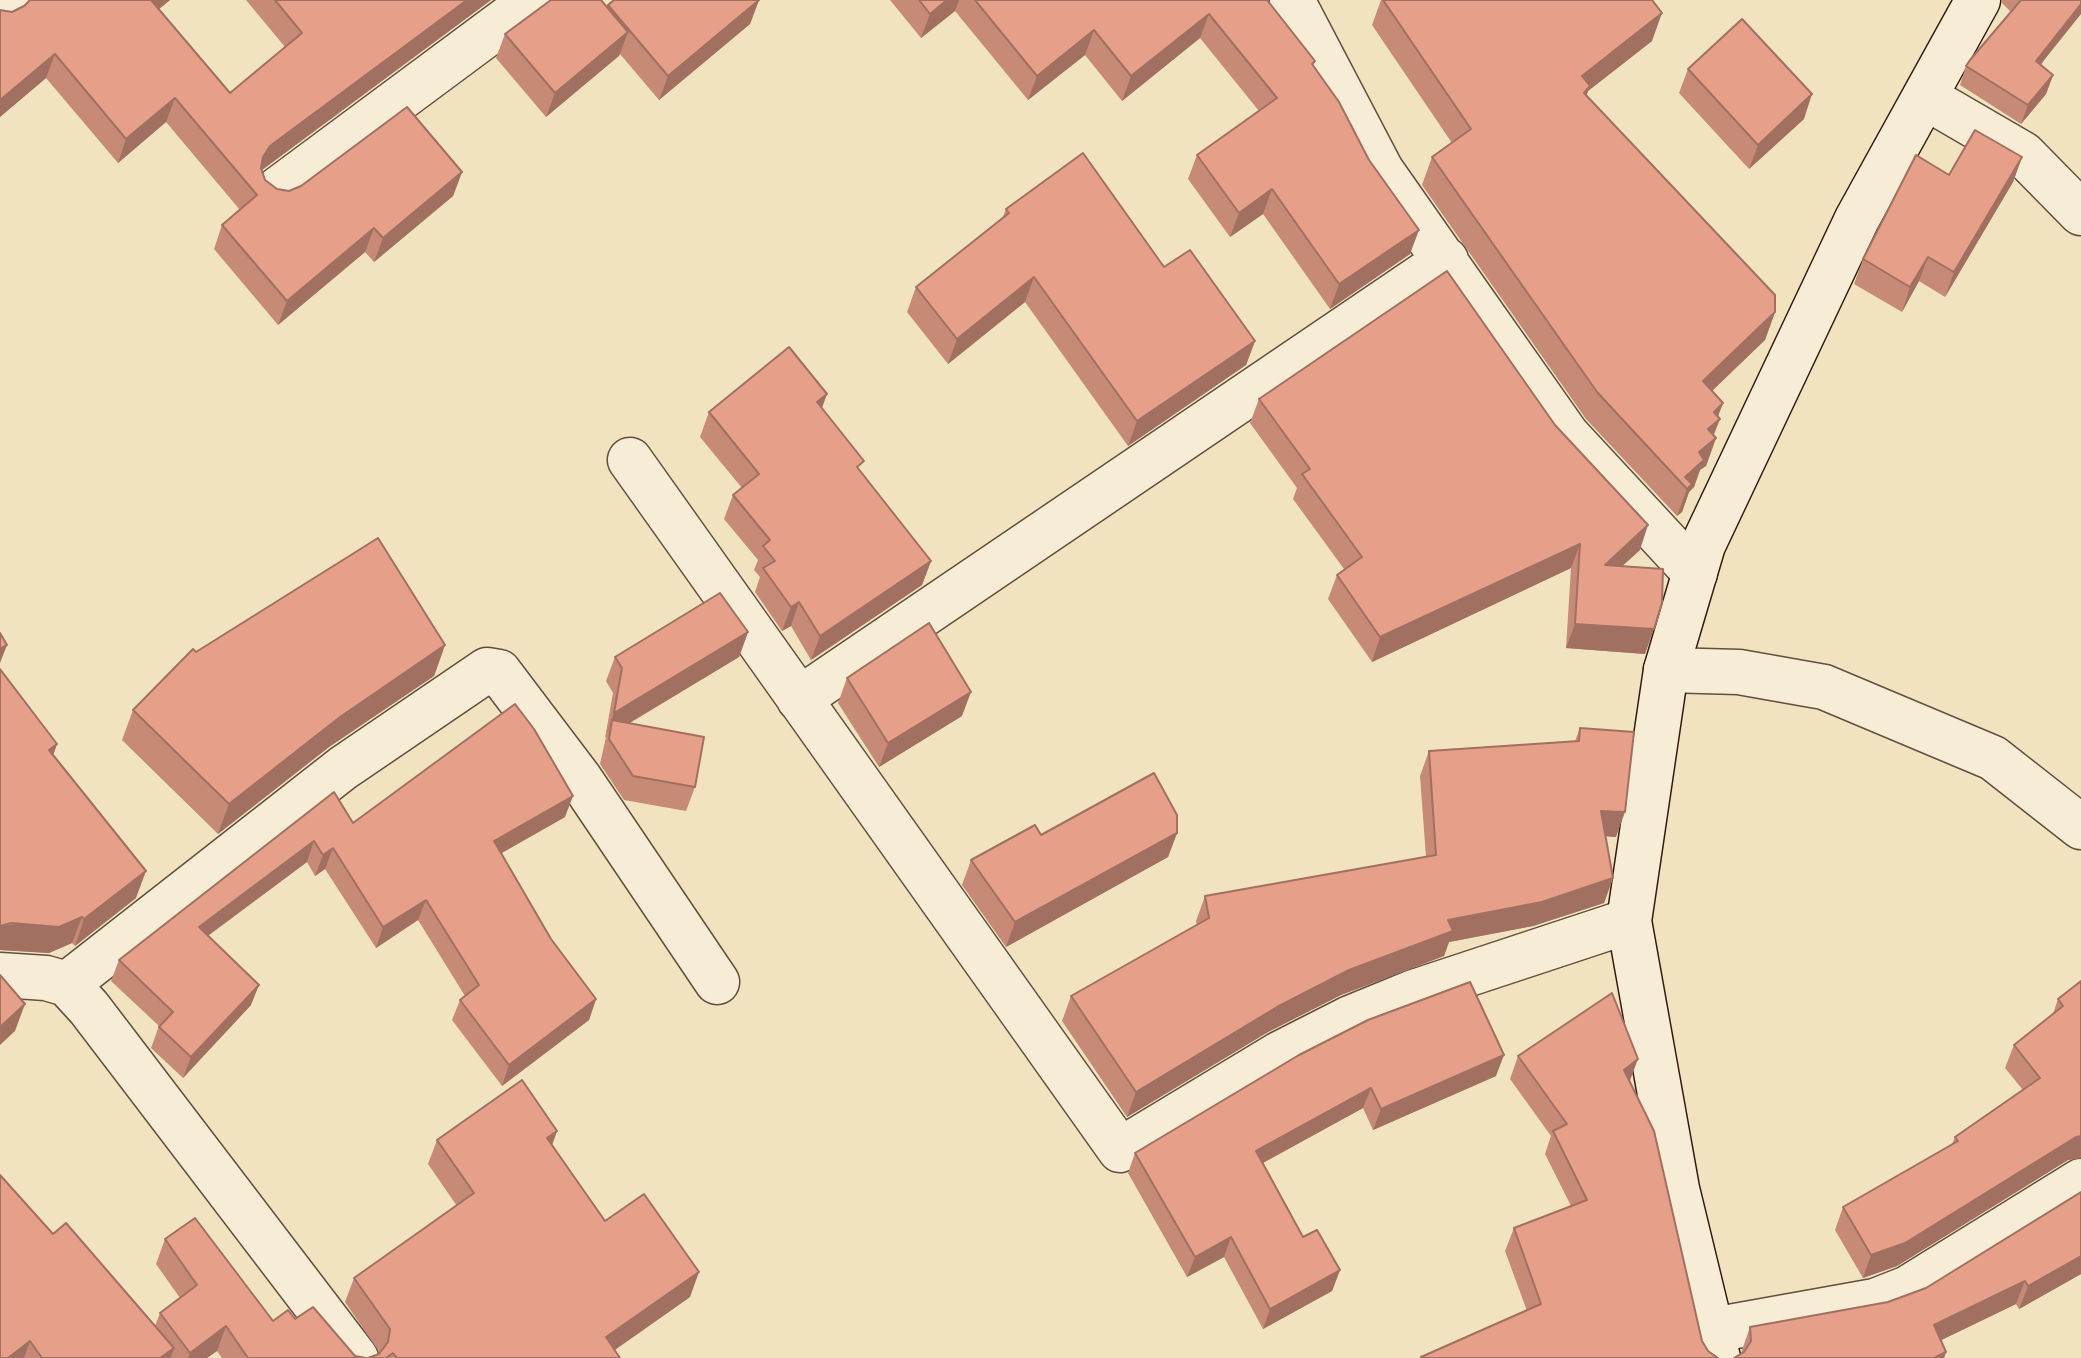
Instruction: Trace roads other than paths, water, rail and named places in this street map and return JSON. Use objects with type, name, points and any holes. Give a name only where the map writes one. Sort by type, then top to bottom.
[{"type":"street","points":[[0,11],[13,0]]},
{"type":"street","points":[[277,190],[533,0]]},
{"type":"street","points":[[1292,0],[1381,170],[1567,435],[1695,573]]},
{"type":"street","points":[[1978,0],[1857,219],[1703,545],[1666,670],[1629,921],[1677,1189],[1716,1344],[1875,1301],[1908,1288],[2081,1181]]},
{"type":"street","points":[[1925,97],[2023,154],[2081,213]]},
{"type":"street","points":[[799,699],[1446,260]]},
{"type":"street","points":[[630,460],[1120,1150],[1279,1054],[1350,1018],[1411,993],[1629,921]]},
{"type":"street","points":[[67,984],[343,768],[487,670],[499,672],[580,779],[717,982]]},
{"type":"street","points":[[1666,670],[1739,672],[1824,687],[1993,758],[2081,827]]},
{"type":"street","points":[[0,975],[46,978],[67,984],[89,1008],[356,1358]]}]
